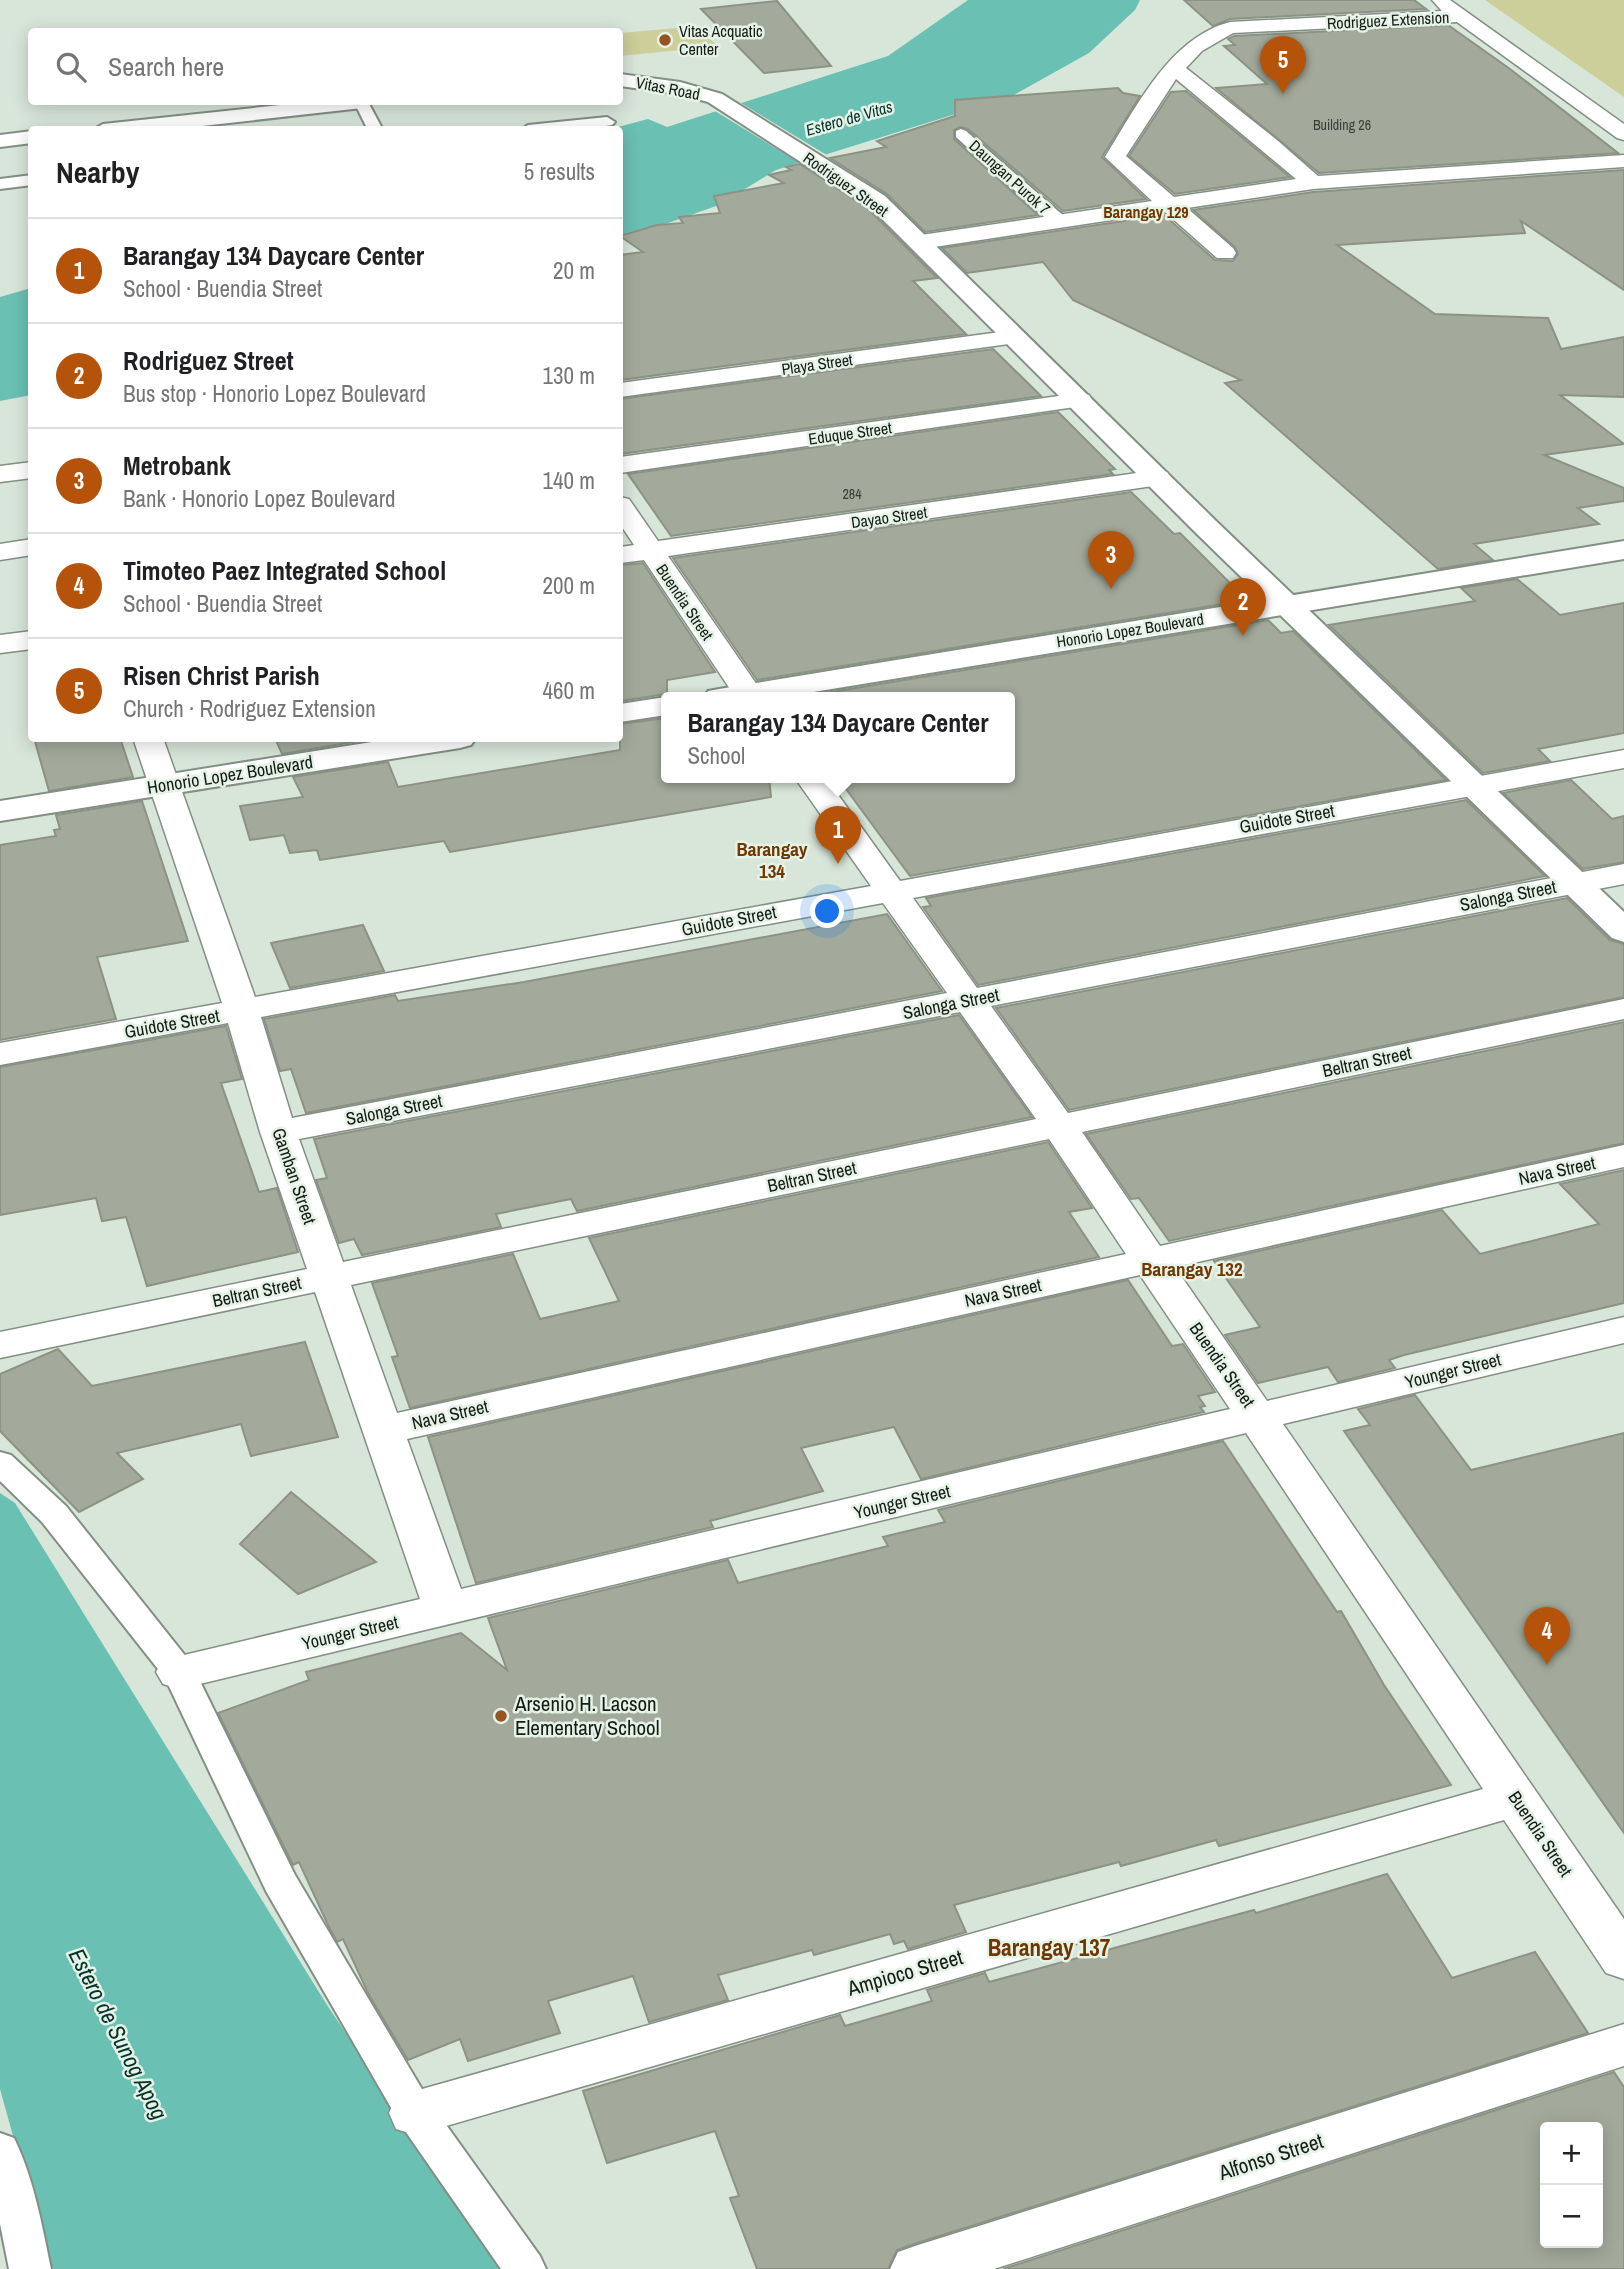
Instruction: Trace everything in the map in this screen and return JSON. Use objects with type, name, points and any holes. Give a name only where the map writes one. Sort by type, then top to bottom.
[{"type":"street","points":[[1439,0],[1624,134]]},
{"type":"street","name":"Rodriguez Extension","points":[[1164,204],[1115,157],[1175,69],[1205,37],[1230,29],[1459,16]]},
{"type":"street","points":[[1175,69],[1270,144],[1313,183]]},
{"type":"street","name":"Vitas Road","points":[[623,80],[680,88],[715,98]]},
{"type":"street","name":"Rodriguez Street","points":[[715,98],[877,201],[1287,605],[1624,931]]},
{"type":"street","points":[[140,126],[333,105]]},
{"type":"street","points":[[363,105],[374,126]]},
{"type":"street","points":[[568,126],[607,122]]},
{"type":"street","name":"Daungan Purok 7","points":[[961,134],[1059,220]]},
{"type":"street","points":[[0,141],[28,138]]},
{"type":"street","points":[[921,242],[1313,183],[1624,161]]},
{"type":"street","points":[[0,184],[28,180]]},
{"type":"street","points":[[1164,204],[1225,253]]},
{"type":"street","name":"Playa Street","points":[[623,390],[1015,337]]},
{"type":"street","name":"Eduque Street","points":[[623,465],[1080,400]]},
{"type":"street","points":[[0,474],[28,470]]},
{"type":"street","name":"Dayao Street","points":[[623,555],[1158,478]]},
{"type":"street","name":"Buendia Street","points":[[623,510],[737,692]]},
{"type":"street","points":[[0,552],[28,548]]},
{"type":"street","name":"Honorio Lopez Boulevard","points":[[763,692],[1624,550]]},
{"type":"street","points":[[0,644],[28,640]]},
{"type":"street","points":[[623,713],[661,707]]},
{"type":"street","name":"Gamban Street","points":[[149,742],[242,1011],[278,1132],[446,1611]]},
{"type":"street","name":"Honorio Lopez Boulevard","points":[[0,811],[435,742]]},
{"type":"street","name":"Guidote Street","points":[[0,1054],[1624,759]]},
{"type":"street","name":"Buendia Street","points":[[814,783],[972,1000],[1059,1126],[1624,1959]]},
{"type":"street","name":"Salonga Street","points":[[278,1132],[1624,874]]},
{"type":"street","name":"Beltran Street","points":[[0,1345],[1624,1009]]},
{"type":"street","name":"Nava Street","points":[[383,1430],[1624,1156]]},
{"type":"street","name":"Younger Street","points":[[179,1672],[446,1611],[1624,1330]]},
{"type":"street","points":[[0,1463],[54,1514],[179,1672],[279,1881],[415,2113],[525,2269]]},
{"type":"street","name":"Ampioco Street","points":[[415,2113],[1516,1798]]},
{"type":"street","name":"Alfonso Street","points":[[918,2269],[1624,2045]]},
{"type":"street","points":[[0,2150],[17,2205],[30,2269]]},
{"type":"green space","points":[[1485,0],[1624,0],[1624,97]]},
{"type":"green space","name":"Vitas Acquatic Center","points":[[690,27],[720,46],[623,56],[623,33]]},
{"type":"water","name":"Estero de Vitas","points":[[968,0],[1140,0],[1135,10],[1089,53],[1010,97],[776,170],[719,205],[623,239],[622,126],[648,119],[667,127],[888,56]]},
{"type":"water","points":[[28,289],[28,396],[0,401],[0,297]]},
{"type":"water","name":"Estero de Sunog Apog","points":[[0,1493],[15,1503],[327,2005],[504,2269],[50,2269],[0,2089]]},
{"type":"pier","points":[[736,100],[830,157],[803,165],[710,108]]},
{"type":"building","points":[[1184,0],[1414,0],[1426,9],[1230,19],[1213,26]]},
{"type":"building","points":[[777,1],[831,66],[764,73],[701,9]]},
{"type":"building","points":[[1448,25],[1510,69],[1618,153],[1319,173],[1216,88],[1267,84],[1224,46],[1235,45],[1228,39],[1234,36]]},
{"type":"building","points":[[1118,88],[1123,93],[1140,96],[1102,157],[1146,199],[1063,211],[968,129],[960,127],[954,130],[954,139],[1038,215],[925,232],[887,194],[830,158],[886,147],[877,141],[955,116],[955,100]]},
{"type":"building","points":[[1186,91],[1290,177],[1175,194],[1129,156],[1171,92]]},
{"type":"building","points":[[800,164],[867,208],[937,278],[913,281],[966,334],[623,380],[623,255],[643,252],[623,238],[623,235],[657,225],[683,223],[679,217],[720,213],[714,196],[784,183],[769,175],[791,170],[786,167]]},
{"type":"building","points":[[1624,170],[1624,290],[1521,221],[1525,233],[1337,245],[1435,314],[1548,318],[1561,349],[1624,337],[1624,397],[1560,395],[1624,444],[1544,455],[1624,488],[1624,501],[1578,508],[1599,524],[1474,544],[1493,560],[1438,569],[1225,383],[1241,380],[1073,300],[1043,262],[967,273],[942,248],[1164,215],[1215,260],[1233,261],[1238,254],[1235,247],[1193,210],[1313,192]]},
{"type":"building","points":[[993,349],[1041,396],[623,454],[623,399]]},
{"type":"building","points":[[1058,412],[1115,469],[1109,470],[1113,474],[671,536],[628,474]]},
{"type":"building","points":[[1131,492],[1174,534],[1180,533],[1247,600],[757,680],[673,558]]},
{"type":"building","points":[[643,563],[715,672],[667,680],[667,692],[661,692],[661,695],[623,701],[623,565]]},
{"type":"building","points":[[1517,579],[1560,615],[1624,603],[1624,733],[1538,749],[1550,761],[1483,773],[1329,625],[1475,601],[1461,588]]},
{"type":"building","points":[[1268,620],[1281,633],[1293,631],[1446,780],[910,876],[842,783],[1015,783],[1015,692],[831,692]]},
{"type":"building","points":[[661,719],[661,783],[770,783],[771,797],[450,852],[444,841],[320,860],[317,850],[290,853],[284,835],[250,840],[240,806],[303,797],[293,777],[388,762],[398,787],[620,750],[623,724]]},
{"type":"building","points":[[35,742],[121,742],[133,777],[49,791]]},
{"type":"building","points":[[277,742],[353,742],[282,754]]},
{"type":"building","points":[[1571,780],[1612,819],[1624,816],[1624,862],[1583,869],[1503,793]]},
{"type":"building","points":[[1466,800],[1545,876],[978,985],[923,907],[931,906],[926,898]]},
{"type":"building","points":[[142,801],[188,941],[97,957],[116,1019],[0,1040],[0,845],[56,836],[54,830],[60,829],[56,815]]},
{"type":"building","points":[[1567,898],[1610,940],[1624,944],[1624,997],[1069,1110],[996,1008]]},
{"type":"building","points":[[887,914],[942,991],[306,1113],[291,1069],[280,1071],[264,1019],[395,995],[398,1001],[524,982]]},
{"type":"building","points":[[363,925],[384,971],[290,988],[271,943]]},
{"type":"building","points":[[959,1015],[1032,1117],[577,1211],[571,1199],[496,1214],[501,1227],[362,1255],[354,1239],[339,1243],[316,1180],[327,1178],[314,1139]]},
{"type":"building","points":[[1624,1022],[1624,1143],[1169,1241],[1139,1198],[1131,1199],[1086,1134]]},
{"type":"building","points":[[226,1026],[242,1079],[221,1083],[259,1192],[277,1188],[298,1252],[147,1286],[126,1217],[102,1221],[96,1198],[0,1215],[0,1067]]},
{"type":"building","points":[[1048,1142],[1092,1208],[1069,1212],[1099,1257],[410,1408],[392,1357],[398,1356],[372,1283],[513,1254],[540,1319],[619,1301],[589,1238]]},
{"type":"building","points":[[1624,1170],[1624,1303],[1404,1355],[1389,1360],[1395,1368],[1338,1382],[1328,1367],[1258,1383],[1225,1335],[1260,1327],[1214,1261],[1442,1210],[1480,1254],[1599,1224],[1560,1184]]},
{"type":"building","points":[[1128,1280],[1172,1346],[1183,1344],[1215,1392],[1198,1396],[1205,1406],[1200,1407],[1204,1412],[921,1479],[894,1427],[801,1448],[823,1491],[710,1521],[713,1527],[476,1583],[428,1437]]},
{"type":"building","points":[[305,1342],[338,1437],[251,1456],[241,1424],[117,1453],[143,1479],[79,1512],[0,1431],[0,1374],[58,1349],[92,1386]]},
{"type":"building","points":[[1415,1395],[1471,1470],[1624,1433],[1624,1833],[1344,1431],[1370,1425],[1358,1409]]},
{"type":"building","points":[[1223,1441],[1337,1612],[1341,1611],[1384,1685],[1451,1785],[1219,1846],[1216,1840],[1121,1866],[1119,1862],[954,1905],[966,1932],[908,1949],[904,1941],[894,1944],[890,1934],[814,1955],[812,1950],[718,1975],[728,2000],[649,2022],[633,1976],[548,2001],[560,2033],[468,2061],[460,2039],[408,2060],[369,1995],[343,1939],[337,1942],[299,1862],[293,1865],[218,1713],[309,1680],[306,1672],[461,1633],[507,1670],[488,1618],[728,1560],[738,1583],[888,1546],[883,1537],[945,1522],[938,1510]]},
{"type":"building","points":[[291,1492],[376,1562],[298,1594],[240,1544]]},
{"type":"building","points":[[1387,1874],[1452,1978],[1535,1952],[1588,2033],[917,2243],[897,2250],[888,2269],[757,2269],[730,2198],[739,2196],[715,2131],[607,2163],[583,2091],[840,2015],[845,2026],[932,2001],[927,1990],[985,1973],[989,1982],[1254,1910],[1256,1913]]},
{"type":"building","points":[[1614,2072],[1624,2087],[1624,2269],[1003,2269]]},
{"type":"place","name":"Vitas Acquatic Center","points":[[665,40]]},
{"type":"place","name":"Risen Christ Parish","points":[[1283,94]]},
{"type":"place","name":"Metrobank","points":[[1111,589]]},
{"type":"place","name":"Rodriguez Street","points":[[1243,636]]},
{"type":"place","name":"Barangay 134 Daycare Center","points":[[838,864]]},
{"type":"place","name":"Timoteo Paez Integrated School","points":[[1547,1665]]},
{"type":"place","name":"Arsenio H. Lacson Elementary School","points":[[501,1716]]},
{"type":"district","name":"Barangay 129","points":[[1146,212]]},
{"type":"district","name":"Barangay 134","points":[[772,860]]},
{"type":"district","name":"Barangay 132","points":[[1192,1269]]},
{"type":"district","name":"Barangay 137","points":[[1049,1948]]}]
